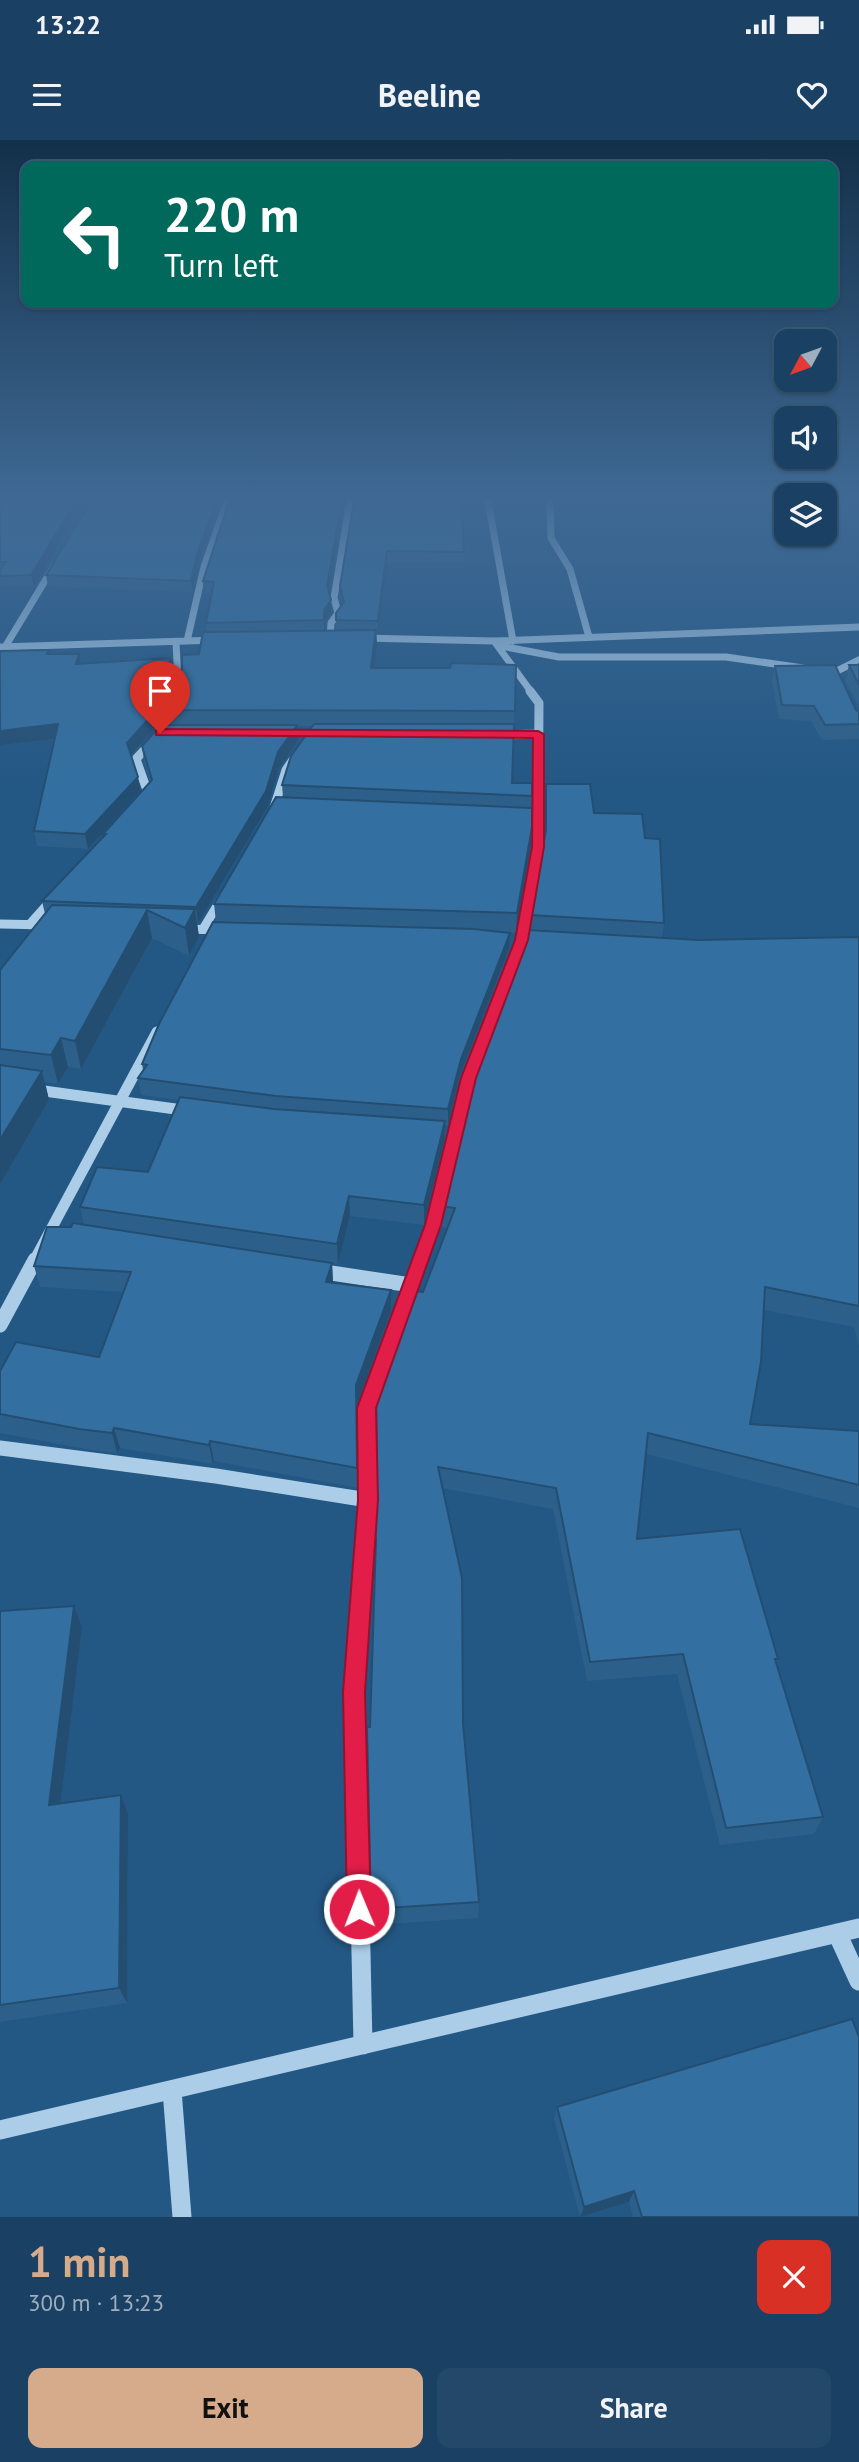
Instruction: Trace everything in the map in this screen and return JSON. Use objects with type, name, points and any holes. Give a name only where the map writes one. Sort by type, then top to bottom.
[{"type":"street","points":[[2,647],[34,598]]},
{"type":"street","points":[[187,641],[197,598]]},
{"type":"street","points":[[330,638],[331,623],[338,613],[334,598]]},
{"type":"street","points":[[505,598],[513,640]]},
{"type":"street","points":[[578,598],[589,637]]},
{"type":"street","points":[[493,643],[513,640],[859,628]]},
{"type":"street","points":[[316,638],[343,638]]},
{"type":"street","points":[[357,638],[493,643],[559,657],[726,657],[807,668]]},
{"type":"street","points":[[2,647],[222,640]]},
{"type":"street","points":[[139,803],[148,793],[136,759],[160,733],[178,683],[176,642]]},
{"type":"street","points":[[363,2045],[354,1692],[368,1500],[367,1408],[433,1225],[448,1134],[522,940],[538,847],[531,821],[539,703],[493,643]]},
{"type":"street","points":[[821,670],[835,672],[859,660]]},
{"type":"street","points":[[835,672],[844,692]]},
{"type":"street","points":[[160,733],[174,733]]},
{"type":"street","points":[[485,735],[538,734]]},
{"type":"street","points":[[267,821],[274,809],[286,770],[304,744]]},
{"type":"street","points":[[274,809],[288,810]]},
{"type":"street","points":[[207,933],[232,881]]},
{"type":"street","points":[[29,925],[65,884]]},
{"type":"street","points":[[2,927],[69,926]]},
{"type":"street","points":[[163,928],[207,933],[239,930]]},
{"type":"street","points":[[0,1325],[57,1232],[120,1102],[166,1016]]},
{"type":"street","points":[[0,1085],[198,1112]]},
{"type":"street","points":[[301,1268],[411,1285]]},
{"type":"street","points":[[0,1448],[216,1476],[368,1500]]},
{"type":"street","points":[[0,2130],[859,1928]]},
{"type":"street","points":[[837,1933],[859,1981]]},
{"type":"street","points":[[173,2090],[181,2217]]},
{"type":"building","points":[[211,598],[331,600],[324,610],[324,620],[206,623]]},
{"type":"building","points":[[343,598],[381,598],[378,621],[336,620],[336,613],[344,602]]},
{"type":"building","points":[[376,630],[371,668],[450,668],[451,663],[516,665],[515,711],[168,710],[182,669],[182,655],[199,654],[203,632]]},
{"type":"building","points":[[49,650],[47,654],[79,654],[76,664],[170,658],[170,668],[152,715],[127,743],[138,777],[85,834],[34,831],[58,724],[0,731],[0,651]]},
{"type":"building","points":[[835,665],[859,712],[859,724],[825,725],[814,706],[782,705],[775,666]]},
{"type":"building","points":[[849,665],[859,665],[859,685]]},
{"type":"building","points":[[314,724],[514,724],[512,783],[532,783],[532,796],[282,785],[291,756]]},
{"type":"building","points":[[161,725],[297,725],[278,752],[266,791],[196,907],[42,901],[106,834],[103,834],[152,780],[142,746]]},
{"type":"building","points":[[546,784],[590,784],[594,813],[642,814],[645,838],[660,839],[664,923],[531,915],[546,830]]},
{"type":"building","points":[[276,797],[532,808],[532,827],[517,913],[214,904]]},
{"type":"building","points":[[52,905],[195,909],[185,928],[147,910],[75,1041],[61,1038],[51,1055],[0,1049],[0,970]]},
{"type":"building","points":[[213,922],[474,929],[510,933],[461,1059],[448,1109],[276,1096],[138,1078],[147,1065],[142,1064],[159,1024]]},
{"type":"building","points":[[528,930],[698,940],[859,937],[859,1306],[765,1287],[761,1362],[750,1424],[859,1431],[859,1485],[648,1433],[637,1539],[740,1529],[778,1659],[775,1659],[823,1817],[726,1828],[683,1654],[590,1662],[556,1488],[438,1467],[462,1578],[463,1723],[479,1902],[371,1909],[367,1727],[370,1727],[376,1540],[376,1389],[412,1291],[423,1292],[455,1208],[441,1206],[477,1059]]},
{"type":"building","points":[[0,1065],[42,1071],[0,1140]]},
{"type":"building","points":[[180,1097],[274,1109],[445,1121],[424,1205],[349,1196],[337,1244],[80,1207],[97,1167],[148,1172]]},
{"type":"building","points":[[73,1223],[332,1263],[326,1282],[391,1290],[356,1385],[357,1468],[210,1441],[209,1445],[114,1428],[112,1433],[79,1429],[0,1414],[0,1371],[16,1342],[99,1357],[131,1272],[34,1266],[47,1227],[71,1227]]},
{"type":"building","points":[[74,1606],[49,1805],[121,1795],[119,1988],[0,2005],[0,1611]]},
{"type":"building","points":[[852,2019],[859,2037],[859,2217],[642,2217],[634,2191],[584,2207],[557,2107]]},
{"type":"route","points":[[160,733],[538,734],[538,847],[522,940],[468,1078],[433,1225],[367,1408],[368,1500],[354,1692],[359,1909]]}]
